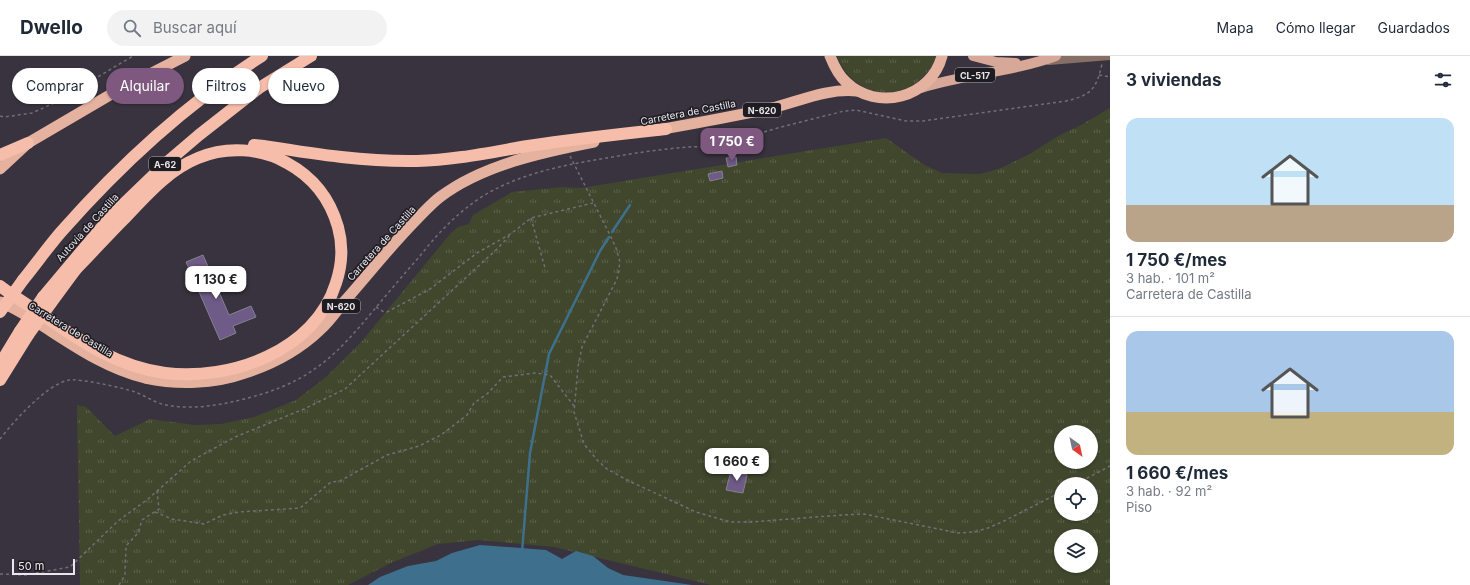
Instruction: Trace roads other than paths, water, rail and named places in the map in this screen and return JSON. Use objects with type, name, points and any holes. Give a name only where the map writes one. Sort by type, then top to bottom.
[{"type":"highway","points":[[0,155],[28,143],[115,92],[185,56]]},
{"type":"highway","name":"Autovía de Castilla","points":[[0,312],[60,233],[104,185],[144,147],[186,111],[262,56]]},
{"type":"highway","name":"Autovía de Castilla","points":[[0,364],[112,215],[165,164],[199,135],[260,88],[311,56]]},
{"type":"highway","name":"N-620","points":[[830,56],[836,70],[845,82],[857,91],[872,97],[889,99],[906,96],[921,88],[932,77],[940,63],[942,56]]},
{"type":"highway","name":"Carretera de Castilla","points":[[0,302],[18,310],[90,357],[126,373],[146,378],[183,382],[218,380],[235,377],[273,363],[294,350],[320,330],[406,230],[444,194],[456,186],[490,170],[532,156],[565,148],[775,107],[829,92],[846,90],[857,91]]},
{"type":"highway","points":[[74,271],[107,230],[156,180],[169,169],[195,154],[211,148],[231,144],[264,146],[345,158],[378,161],[444,160],[568,140],[666,129]]},
{"type":"highway","points":[[0,169],[28,143]]},
{"type":"highway","points":[[0,286],[95,350],[128,365],[165,373],[214,373],[252,363],[272,354],[303,334],[322,313],[333,292],[340,271],[341,246],[339,232],[335,217],[324,197],[312,180],[294,167],[282,160],[260,152],[235,150],[214,152],[197,158],[166,178],[146,196],[47,300]]},
{"type":"highway","points":[[0,380],[24,333]]},
{"type":"main road","name":"CL-517","points":[[973,56],[996,62],[1034,62]]},
{"type":"main road","name":"CL-517","points":[[921,88],[1056,56]]},
{"type":"street","points":[[1034,62],[1110,56]]},
{"type":"water","points":[[480,545],[546,550],[562,559],[576,551],[593,556],[608,568],[623,575],[692,585],[368,585],[380,577],[408,566],[436,561],[452,553]]},
{"type":"waterway","points":[[612,232],[630,205]]},
{"type":"waterway","points":[[522,552],[530,453],[549,354],[600,251],[609,237]]}]
